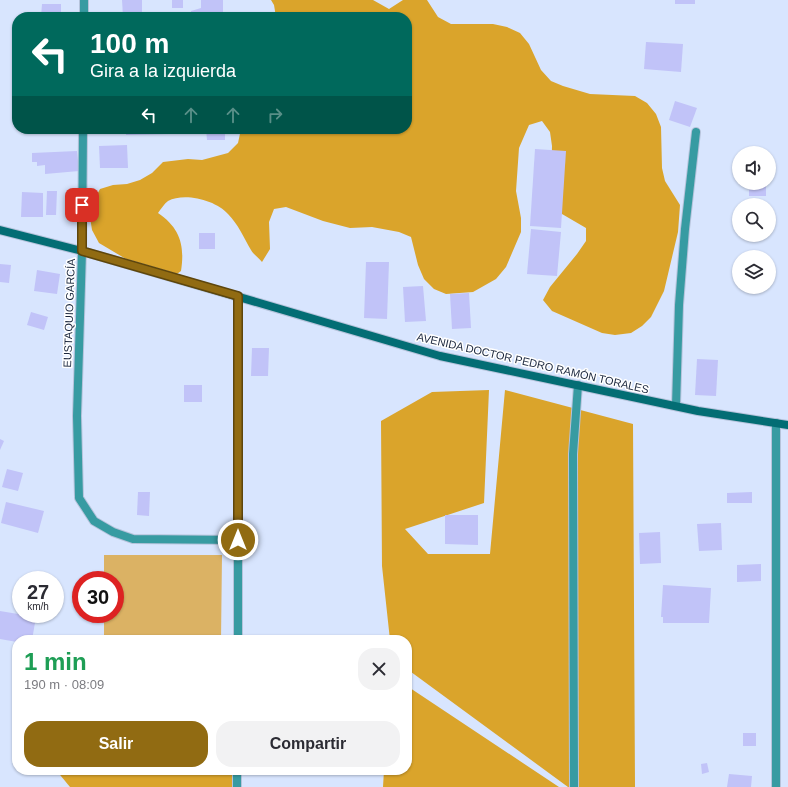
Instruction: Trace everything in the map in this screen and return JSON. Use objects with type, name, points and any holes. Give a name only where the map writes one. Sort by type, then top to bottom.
[{"type":"street","points":[[84,0],[84,12]]},
{"type":"street","points":[[676,406],[679,305],[696,132]]},
{"type":"street","name":"EUSTAQUIO GARCÍA","points":[[83,134],[82,251],[77,416],[79,498],[94,521],[113,532],[133,539],[238,540]]},
{"type":"street","name":"AVENIDA DOCTOR PEDRO RAMÓN TORALES","points":[[0,230],[82,251],[440,356],[676,406],[788,425]]},
{"type":"street","points":[[238,296],[238,635]]},
{"type":"street","points":[[574,787],[573,454],[578,385]]},
{"type":"street","points":[[776,423],[776,787]]},
{"type":"street","points":[[237,775],[237,787]]},
{"type":"shaded area","points":[[271,0],[373,0],[389,9],[403,0],[427,0],[438,17],[451,24],[493,24],[507,27],[520,33],[529,44],[541,70],[551,81],[590,94],[635,96],[647,103],[656,114],[661,127],[662,168],[665,181],[680,205],[678,232],[664,291],[651,317],[642,326],[631,333],[615,335],[602,333],[552,311],[543,300],[550,287],[586,241],[586,228],[562,214],[551,189],[552,146],[550,132],[542,121],[529,125],[519,148],[516,191],[521,218],[521,232],[506,267],[496,279],[473,292],[446,294],[434,289],[424,279],[418,265],[411,237],[399,232],[372,227],[350,228],[323,221],[286,207],[274,209],[269,222],[270,249],[262,262],[252,252],[235,222],[223,209],[208,201],[191,197],[175,198],[168,201],[158,213],[176,231],[181,245],[181,271],[170,279],[158,278],[99,243],[92,230],[90,217],[93,202],[100,189],[140,180],[152,173],[163,162],[188,159],[202,160],[228,153],[238,143],[240,134],[412,134],[412,12],[275,12]]},
{"type":"shaded area","points":[[489,390],[484,503],[405,529],[428,554],[490,554],[505,390],[633,424],[635,787],[568,787],[412,673],[412,635],[389,635],[382,566],[381,421],[432,392]]},
{"type":"shaded area","points":[[104,555],[222,555],[221,635],[104,635],[104,623],[124,623],[124,571],[104,571]]},
{"type":"shaded area","points":[[412,689],[559,787],[383,787],[384,775],[412,775]]},
{"type":"shaded area","points":[[60,775],[238,775],[239,787],[70,787]]},
{"type":"building","points":[[122,0],[142,0],[142,12],[123,12]]},
{"type":"building","points":[[172,0],[183,0],[183,8],[172,8]]},
{"type":"building","points":[[201,0],[223,0],[223,12],[191,12],[201,8]]},
{"type":"building","points":[[675,0],[695,0],[695,4],[675,4]]},
{"type":"building","points":[[42,4],[61,4],[61,12],[41,12]]},
{"type":"building","points":[[646,42],[683,44],[681,72],[644,69]]},
{"type":"building","points":[[675,101],[697,108],[690,127],[669,120]]},
{"type":"building","points":[[126,134],[169,134],[126,135]]},
{"type":"building","points":[[206,134],[225,134],[225,140],[207,140]]},
{"type":"building","points":[[127,145],[128,168],[100,168],[99,146]]},
{"type":"building","points":[[535,149],[566,151],[561,228],[530,226]]},
{"type":"building","points":[[77,151],[79,171],[45,174],[45,165],[37,166],[37,162],[32,162],[32,153]]},
{"type":"building","points":[[749,190],[766,190],[766,196],[749,196]]},
{"type":"building","points":[[47,191],[57,191],[56,215],[46,215]]},
{"type":"building","points":[[22,192],[43,193],[43,217],[21,217]]},
{"type":"building","points":[[531,229],[561,232],[557,276],[527,274]]},
{"type":"building","points":[[199,233],[215,233],[215,249],[199,249]]},
{"type":"building","points":[[366,262],[389,262],[387,319],[364,318]]},
{"type":"building","points":[[0,264],[11,265],[9,283],[0,282]]},
{"type":"building","points":[[37,270],[60,274],[57,294],[34,291]]},
{"type":"building","points":[[423,286],[426,321],[405,322],[403,287]]},
{"type":"building","points":[[469,293],[471,328],[452,329],[450,294]]},
{"type":"building","points":[[31,312],[48,317],[44,330],[27,325]]},
{"type":"building","points":[[252,348],[269,348],[268,376],[251,376]]},
{"type":"building","points":[[697,359],[718,360],[716,396],[695,395]]},
{"type":"building","points":[[184,385],[202,385],[202,402],[184,402]]},
{"type":"building","points":[[0,439],[4,441],[0,450]]},
{"type":"building","points":[[7,469],[23,473],[18,491],[2,487]]},
{"type":"building","points":[[138,492],[150,492],[149,516],[137,515]]},
{"type":"building","points":[[752,492],[752,503],[727,503],[727,493]]},
{"type":"building","points":[[6,502],[44,511],[38,533],[1,523]]},
{"type":"building","points":[[445,515],[478,515],[478,545],[445,544]]},
{"type":"building","points":[[721,523],[722,550],[699,551],[697,524]]},
{"type":"building","points":[[660,532],[661,563],[640,564],[639,533]]},
{"type":"building","points":[[761,564],[761,581],[737,582],[737,565]]},
{"type":"building","points":[[663,585],[711,588],[709,623],[663,623],[663,617],[661,617]]},
{"type":"building","points":[[0,611],[12,613],[12,623],[35,623],[33,635],[12,635],[12,641],[0,639]]},
{"type":"building","points":[[743,733],[756,733],[756,746],[743,746]]},
{"type":"building","points":[[707,763],[709,772],[702,774],[701,764]]},
{"type":"building","points":[[729,774],[752,776],[751,787],[727,787]]},
{"type":"route","points":[[82,205],[82,251],[238,296],[238,540]]}]
